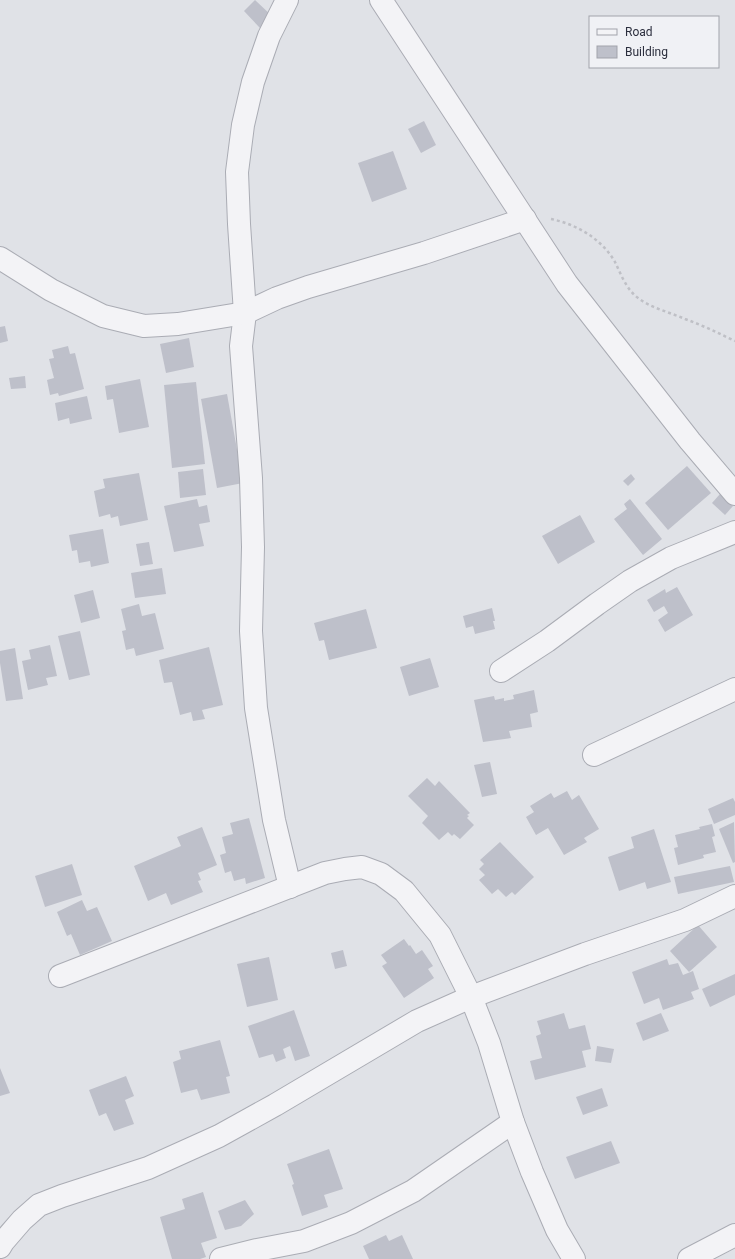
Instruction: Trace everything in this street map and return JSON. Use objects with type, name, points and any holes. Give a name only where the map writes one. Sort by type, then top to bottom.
[{"type":"street","points":[[287,0],[267,42],[253,82],[243,125],[237,172],[245,313],[241,346],[251,478],[253,546],[250,631],[256,708],[274,820],[290,887]]},
{"type":"street","points":[[381,0],[567,284],[690,441],[735,494]]},
{"type":"street","points":[[0,258],[51,290],[103,316],[144,326],[178,324],[245,313],[277,298],[308,287],[424,253],[525,219]]},
{"type":"street","points":[[501,671],[547,641],[630,581],[671,558],[735,532]]},
{"type":"street","points":[[594,755],[735,689]]},
{"type":"street","points":[[60,976],[325,873],[362,867],[381,874],[404,891],[440,935],[471,997],[489,1043],[513,1122],[532,1172],[557,1230],[574,1259]]},
{"type":"street","points":[[0,1247],[22,1220],[39,1205],[148,1168],[219,1136],[418,1022],[471,997],[585,954],[686,920],[735,896]]},
{"type":"street","points":[[220,1259],[304,1241],[351,1223],[413,1191],[513,1122]]},
{"type":"street","points":[[689,1259],[735,1234]]},
{"type":"path","points":[[525,219],[543,217],[565,222],[584,232],[601,244],[614,260],[630,290],[637,298],[650,305],[702,325],[735,341]]},
{"type":"building","points":[[255,0],[272,16],[260,28],[244,11]]},
{"type":"building","points":[[424,121],[436,145],[421,153],[408,129]]},
{"type":"building","points":[[393,151],[407,189],[372,202],[358,163]]},
{"type":"building","points":[[5,326],[8,341],[0,343],[0,327]]},
{"type":"building","points":[[189,338],[194,367],[166,373],[160,344]]},
{"type":"building","points":[[68,346],[70,354],[75,353],[84,389],[59,396],[58,393],[50,395],[47,380],[54,378],[49,359],[54,358],[52,350]]},
{"type":"building","points":[[25,376],[26,388],[11,389],[9,378]]},
{"type":"building","points":[[140,379],[149,427],[119,433],[113,399],[107,400],[105,386]]},
{"type":"building","points":[[196,382],[205,464],[172,468],[164,385]]},
{"type":"building","points":[[227,394],[243,483],[217,488],[201,399]]},
{"type":"building","points":[[87,396],[92,419],[70,424],[69,418],[58,421],[55,403]]},
{"type":"building","points":[[687,466],[711,493],[668,530],[645,503]]},
{"type":"building","points":[[203,469],[206,495],[180,498],[178,472]]},
{"type":"building","points":[[139,473],[148,520],[120,526],[118,516],[111,518],[110,514],[99,517],[94,491],[105,488],[103,479]]},
{"type":"building","points":[[631,474],[635,479],[628,486],[623,481]]},
{"type":"building","points":[[720,494],[733,506],[725,515],[712,503]]},
{"type":"building","points":[[197,499],[199,507],[207,505],[210,522],[199,524],[204,546],[174,552],[164,506]]},
{"type":"building","points":[[630,499],[662,539],[643,555],[614,519],[627,509],[624,504]]},
{"type":"building","points":[[580,515],[595,542],[558,564],[542,536]]},
{"type":"building","points":[[103,529],[109,563],[91,567],[90,561],[79,563],[77,550],[72,551],[69,535]]},
{"type":"building","points":[[149,542],[153,564],[140,566],[136,544]]},
{"type":"building","points":[[162,568],[166,594],[135,598],[131,573]]},
{"type":"building","points":[[677,587],[693,615],[665,632],[658,620],[668,613],[664,606],[654,612],[647,600],[665,589],[666,593]]},
{"type":"building","points":[[93,590],[100,618],[81,623],[74,595]]},
{"type":"building","points":[[139,604],[142,616],[155,613],[164,649],[136,656],[134,648],[126,650],[122,631],[126,630],[121,609]]},
{"type":"building","points":[[492,608],[495,629],[475,634],[473,626],[466,628],[463,616]]},
{"type":"building","points":[[366,609],[377,648],[329,660],[324,640],[319,641],[314,623]]},
{"type":"building","points":[[80,631],[90,675],[69,680],[58,636]]},
{"type":"building","points":[[50,645],[57,676],[46,678],[48,685],[28,690],[22,661],[31,659],[29,650]]},
{"type":"building","points":[[209,647],[223,705],[202,710],[205,719],[193,721],[191,712],[180,715],[172,682],[164,683],[159,660]]},
{"type":"building","points":[[15,648],[23,699],[6,701],[0,663],[0,651]]},
{"type":"building","points":[[430,658],[439,687],[409,696],[400,667]]},
{"type":"building","points":[[534,690],[538,712],[530,714],[532,727],[509,731],[511,738],[483,742],[474,700],[494,696],[495,700],[504,698],[504,701],[514,699],[513,695]]},
{"type":"building","points":[[490,762],[497,794],[482,797],[474,765]]},
{"type":"building","points":[[427,778],[435,786],[439,781],[470,813],[467,815],[469,816],[467,818],[474,825],[460,839],[454,834],[452,836],[448,832],[439,840],[422,823],[428,816],[408,796]]},
{"type":"building","points":[[567,791],[572,800],[579,795],[599,829],[584,838],[587,842],[564,855],[548,828],[536,835],[526,817],[534,812],[530,806],[551,793],[554,798]]},
{"type":"building","points":[[733,798],[735,802],[735,815],[714,824],[708,809]]},
{"type":"building","points":[[249,818],[265,878],[246,884],[245,878],[234,881],[231,871],[225,873],[220,855],[226,853],[222,837],[233,834],[230,823]]},
{"type":"building","points":[[734,822],[735,862],[733,863],[719,829]]},
{"type":"building","points":[[712,824],[715,836],[712,837],[716,852],[703,855],[704,858],[678,865],[674,848],[678,847],[675,835],[700,829],[699,827]]},
{"type":"building","points":[[202,827],[217,865],[198,873],[201,880],[198,881],[203,892],[171,905],[166,893],[148,901],[134,866],[181,846],[177,837]]},
{"type":"building","points":[[654,829],[671,882],[647,889],[645,882],[619,891],[608,857],[634,848],[631,837]]},
{"type":"building","points":[[500,842],[534,877],[515,895],[512,892],[506,897],[498,889],[492,894],[479,880],[485,875],[479,869],[484,864],[480,860]]},
{"type":"building","points":[[72,864],[82,895],[45,907],[35,876]]},
{"type":"building","points":[[730,866],[734,882],[678,894],[674,877]]},
{"type":"building","points":[[82,900],[87,911],[97,907],[112,941],[80,955],[71,934],[67,936],[57,912]]},
{"type":"building","points":[[698,925],[717,947],[689,972],[670,951]]},
{"type":"building","points":[[404,939],[416,954],[422,950],[433,966],[428,969],[434,978],[404,998],[382,966],[387,963],[381,955]]},
{"type":"building","points":[[343,950],[347,966],[335,969],[331,953]]},
{"type":"building","points":[[269,957],[278,1000],[247,1007],[237,964]]},
{"type":"building","points":[[667,959],[669,965],[678,963],[683,975],[693,971],[699,989],[691,992],[694,999],[663,1010],[659,998],[644,1004],[632,972]]},
{"type":"building","points":[[735,974],[735,995],[710,1007],[702,989]]},
{"type":"building","points":[[294,1010],[310,1056],[295,1061],[290,1046],[283,1049],[286,1058],[276,1062],[273,1054],[259,1058],[248,1026]]},
{"type":"building","points":[[564,1013],[569,1029],[585,1025],[591,1049],[582,1051],[586,1067],[535,1080],[530,1061],[542,1058],[536,1036],[541,1034],[537,1021]]},
{"type":"building","points":[[661,1013],[669,1031],[643,1041],[636,1023]]},
{"type":"building","points":[[220,1040],[230,1076],[226,1077],[230,1093],[201,1100],[197,1089],[181,1093],[173,1062],[181,1059],[179,1051]]},
{"type":"building","points":[[597,1046],[614,1049],[611,1063],[595,1061]]},
{"type":"building","points":[[0,1068],[10,1093],[0,1096]]},
{"type":"building","points":[[126,1076],[134,1096],[125,1100],[134,1124],[114,1131],[106,1113],[99,1116],[89,1090]]},
{"type":"building","points":[[602,1088],[608,1106],[583,1115],[576,1097]]},
{"type":"building","points":[[611,1141],[620,1163],[575,1179],[566,1157]]},
{"type":"building","points":[[329,1149],[343,1189],[324,1195],[328,1207],[302,1216],[287,1164]]},
{"type":"building","points":[[203,1192],[217,1238],[201,1243],[206,1257],[200,1259],[172,1259],[160,1217],[185,1209],[182,1199]]},
{"type":"building","points":[[245,1200],[254,1214],[241,1226],[225,1230],[218,1211]]},
{"type":"building","points":[[386,1235],[389,1241],[402,1235],[413,1259],[369,1259],[363,1246]]}]
